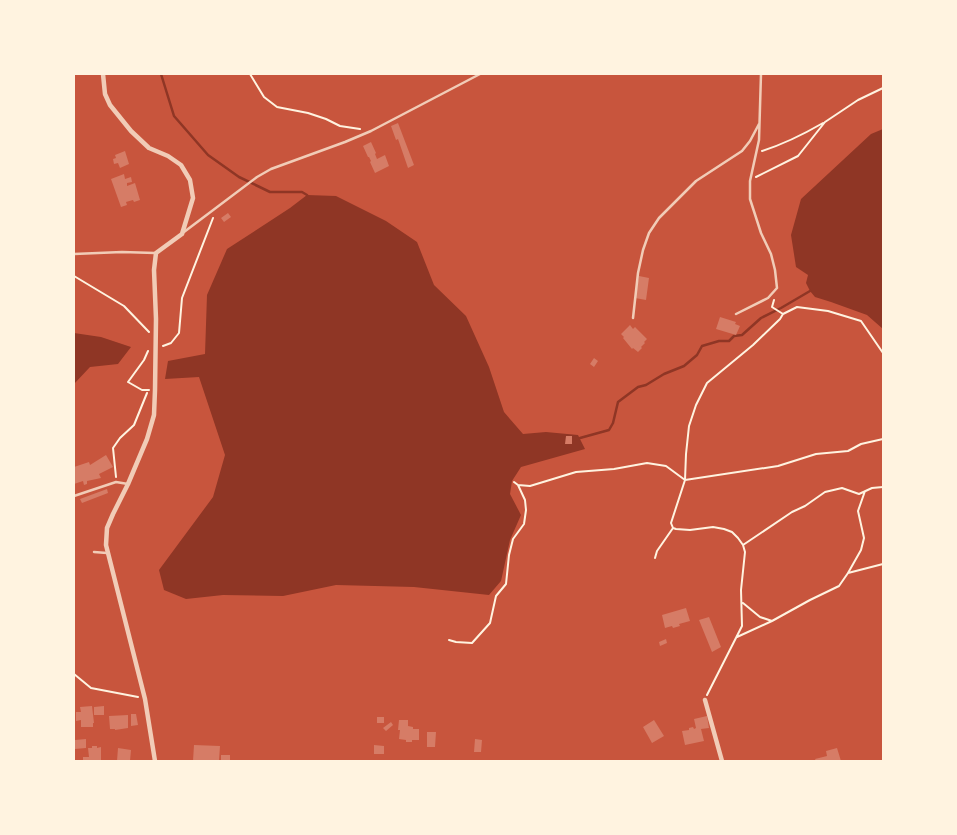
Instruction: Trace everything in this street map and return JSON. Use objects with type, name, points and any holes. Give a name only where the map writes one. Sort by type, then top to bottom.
[{"type":"street","points":[[103,74],[105,94],[110,105],[131,131],[149,148],[168,156],[181,165],[190,180],[193,198],[182,234],[156,253],[154,270],[156,338],[154,415],[147,439],[107,528],[106,545],[145,699],[155,761]]},
{"type":"street","points":[[705,700],[722,761]]},
{"type":"lane","points":[[182,234],[246,185],[271,169],[365,133],[480,74]]},
{"type":"lane","points":[[736,314],[768,298],[777,288],[771,254],[761,233],[750,199],[750,180],[758,140],[761,74]]},
{"type":"lane","points":[[633,318],[640,265],[649,233],[659,218],[696,181],[742,151],[750,141],[759,123]]},
{"type":"lane","points":[[74,254],[156,253]]},
{"type":"lane","points":[[74,496],[116,482],[128,484]]},
{"type":"lane","points":[[94,552],[108,553]]},
{"type":"path","points":[[250,74],[264,97],[277,107],[308,113],[340,126],[359,128],[365,133]]},
{"type":"path","points":[[756,152],[775,147],[805,133],[826,122],[858,100],[883,88]]},
{"type":"path","points":[[750,180],[798,156],[826,122]]},
{"type":"path","points":[[156,348],[170,343],[179,333],[182,298],[218,208]]},
{"type":"path","points":[[74,276],[124,306],[156,338]]},
{"type":"path","points":[[772,307],[783,314]]},
{"type":"path","points":[[673,528],[671,523],[685,480],[689,426],[707,382],[753,346],[780,320],[783,314],[797,308],[828,310],[861,321],[883,352]]},
{"type":"path","points":[[144,360],[128,382],[142,390],[156,390]]},
{"type":"path","points":[[116,482],[113,448],[120,438],[134,425],[148,390]]},
{"type":"path","points":[[518,485],[530,486],[576,472],[614,469],[647,463],[666,466],[685,480],[778,466],[816,454],[848,450],[861,444],[883,439]]},
{"type":"path","points":[[449,640],[472,643],[490,623],[496,596],[506,584],[513,539],[524,524],[526,510],[524,500],[518,485],[514,482]]},
{"type":"path","points":[[742,545],[825,492],[842,488],[859,494],[872,488],[883,487]]},
{"type":"path","points":[[737,637],[839,586],[862,550],[864,538],[858,511],[865,491]]},
{"type":"path","points":[[673,528],[676,530],[724,529],[732,532],[738,538],[745,552],[741,590],[742,626],[705,700]]},
{"type":"path","points":[[655,558],[657,551],[673,528]]},
{"type":"path","points":[[848,573],[883,564]]},
{"type":"path","points":[[742,602],[760,617],[772,621]]},
{"type":"path","points":[[74,674],[91,688],[145,699]]},
{"type":"shaded area","points":[[883,129],[883,329],[867,315],[815,297],[806,283],[808,275],[796,267],[791,235],[801,199],[871,134]]},
{"type":"shaded area","points":[[307,195],[336,196],[386,221],[417,242],[434,285],[466,316],[489,367],[504,412],[523,434],[546,432],[578,435],[585,449],[521,467],[512,481],[510,494],[521,515],[510,540],[501,581],[489,595],[414,587],[336,585],[283,596],[223,595],[186,599],[164,590],[159,570],[213,497],[225,455],[199,377],[165,379],[168,361],[205,354],[207,295],[227,249]]},
{"type":"shaded area","points":[[74,333],[101,337],[131,347],[118,364],[90,367],[74,384]]},
{"type":"building","points":[[398,123],[414,165],[408,168],[398,139],[396,140],[391,126]]},
{"type":"building","points":[[371,142],[377,159],[385,155],[389,166],[375,173],[363,146]]},
{"type":"building","points":[[125,151],[129,164],[120,168],[118,163],[114,164],[113,159],[116,158],[115,155]]},
{"type":"building","points":[[124,174],[125,179],[131,177],[132,182],[127,183],[127,186],[135,183],[140,200],[126,202],[127,205],[121,207],[111,179]]},
{"type":"building","points":[[228,213],[231,217],[224,222],[221,218]]},
{"type":"building","points":[[639,276],[649,278],[646,300],[635,298]]},
{"type":"building","points":[[720,317],[736,322],[735,324],[740,326],[736,335],[716,329]]},
{"type":"building","points":[[630,325],[633,329],[635,327],[647,339],[638,352],[632,349],[621,334]]},
{"type":"building","points":[[594,358],[598,361],[594,367],[590,364]]},
{"type":"building","points":[[566,436],[572,436],[572,444],[565,444]]},
{"type":"building","points":[[106,455],[113,467],[99,474],[101,478],[87,481],[87,484],[84,485],[83,481],[74,484],[74,467],[89,462],[90,465]]},
{"type":"building","points":[[107,489],[108,493],[82,503],[80,499]]},
{"type":"building","points":[[686,608],[690,621],[673,628],[672,626],[665,628],[662,615]]},
{"type":"building","points":[[709,617],[721,647],[712,652],[699,620]]},
{"type":"building","points":[[666,639],[667,643],[660,646],[659,642]]},
{"type":"building","points":[[92,706],[93,727],[81,727],[81,720],[76,721],[76,712],[81,712],[80,707]]},
{"type":"building","points":[[104,706],[104,715],[94,715],[94,707]]},
{"type":"building","points":[[131,714],[136,714],[138,725],[131,726]]},
{"type":"building","points":[[128,715],[128,728],[110,729],[109,716]]},
{"type":"building","points":[[707,716],[709,728],[701,729],[704,741],[685,745],[682,731],[693,727],[694,729],[696,728],[694,719]]},
{"type":"building","points":[[377,717],[384,717],[384,723],[377,723]]},
{"type":"building","points":[[399,720],[408,720],[408,726],[413,727],[413,729],[419,729],[419,740],[406,742],[406,740],[399,739]]},
{"type":"building","points":[[654,720],[664,736],[652,743],[643,727]]},
{"type":"building","points":[[391,722],[393,725],[386,731],[383,728]]},
{"type":"building","points":[[427,732],[436,732],[435,747],[427,747]]},
{"type":"building","points":[[86,739],[86,748],[75,749],[75,740]]},
{"type":"building","points":[[475,739],[482,740],[481,752],[474,752]]},
{"type":"building","points":[[194,745],[220,746],[219,761],[193,761]]},
{"type":"building","points":[[374,745],[384,746],[384,754],[374,754]]},
{"type":"building","points":[[92,746],[101,747],[101,761],[83,761],[83,757],[89,757],[88,748],[92,748]]},
{"type":"building","points":[[118,748],[131,750],[130,761],[117,761]]},
{"type":"building","points":[[837,748],[841,761],[816,761],[815,759],[827,756],[826,751]]},
{"type":"building","points":[[221,755],[230,755],[230,761],[221,761]]},
{"type":"waterway","points":[[161,74],[174,116],[208,155],[239,177],[270,192],[302,192],[307,195]]},
{"type":"waterway","points":[[580,438],[609,430],[613,423],[618,402],[638,387],[646,385],[664,374],[684,366],[697,355],[702,346],[719,341],[729,341],[734,336],[742,335],[761,318],[810,291]]}]
